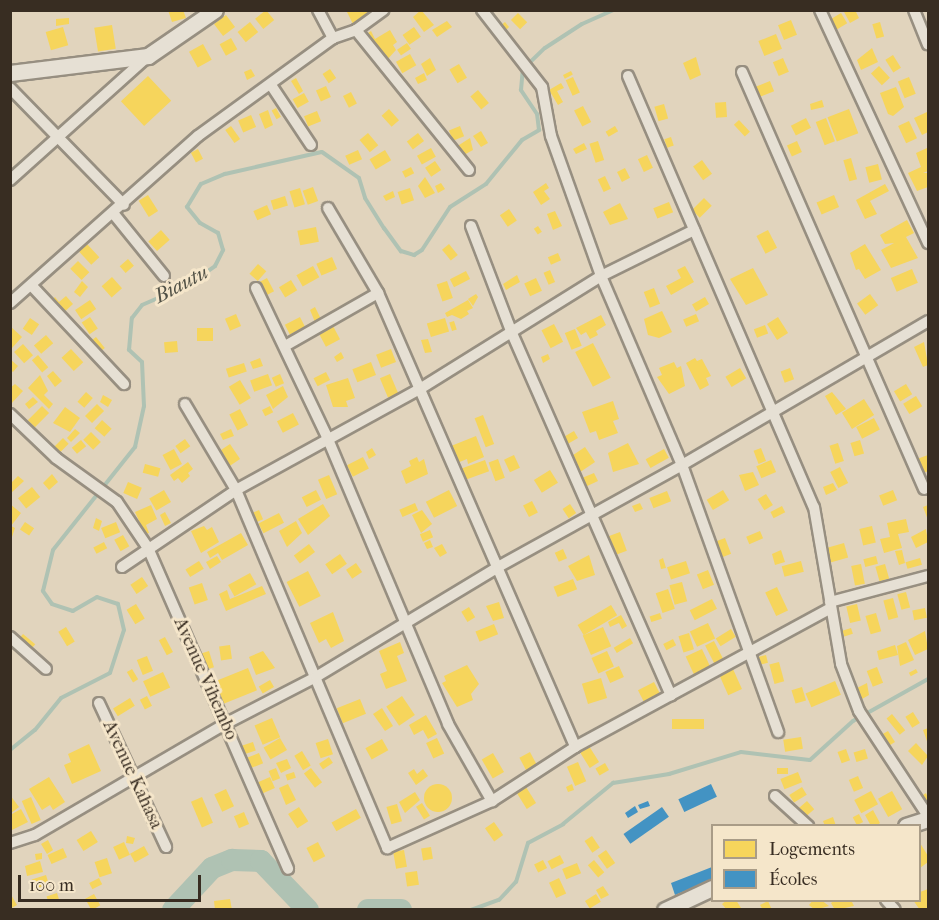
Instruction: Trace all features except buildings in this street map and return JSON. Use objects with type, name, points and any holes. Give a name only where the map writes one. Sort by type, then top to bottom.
[{"type":"street","points":[[10,180],[148,56],[215,10]]},
{"type":"street","points":[[318,10],[333,38]]},
{"type":"street","points":[[10,303],[124,205],[198,136],[333,38],[356,30],[384,10]]},
{"type":"street","points":[[482,10],[525,61],[542,87],[551,135],[600,276],[682,465],[751,651],[778,732]]},
{"type":"street","points":[[820,10],[928,243]]},
{"type":"street","points":[[914,10],[928,44]]},
{"type":"street","points":[[356,30],[469,170]]},
{"type":"street","points":[[10,73],[148,56]]},
{"type":"street","points":[[742,72],[868,355],[924,489]]},
{"type":"street","points":[[628,76],[775,411],[814,507],[841,664],[866,724],[928,818],[909,824]]},
{"type":"street","points":[[271,85],[311,145]]},
{"type":"street","points":[[10,88],[57,139],[124,205]]},
{"type":"street","points":[[328,208],[378,292],[418,390],[498,567],[575,747]]},
{"type":"street","points":[[113,213],[164,276]]},
{"type":"street","points":[[471,226],[511,331],[670,695]]},
{"type":"street","points":[[122,567],[236,490],[327,437],[418,390],[600,276],[694,230]]},
{"type":"street","points":[[32,285],[124,384]]},
{"type":"street","points":[[256,288],[327,437],[408,623],[448,724],[492,801]]},
{"type":"street","points":[[285,346],[378,292]]},
{"type":"street","points":[[10,843],[35,835],[134,780],[225,724],[316,677],[498,567],[682,465],[928,321]]},
{"type":"street","points":[[185,405],[236,490],[387,849],[492,801],[575,747],[831,605],[928,576]]},
{"type":"street","name":"Avenue Vihembo","points":[[10,414],[87,482],[117,502],[148,548],[288,869]]},
{"type":"street","points":[[10,637],[46,669]]},
{"type":"street","name":"Avenue Kahasa","points":[[99,704],[166,847]]},
{"type":"street","points":[[775,795],[807,824]]},
{"type":"street","points":[[664,909],[711,888]]},
{"type":"waterway","name":"Biautu","points":[[10,750],[35,730],[61,698],[110,673],[124,630],[118,604],[97,597],[73,611],[52,604],[43,591],[53,550],[135,447],[144,406],[142,362],[129,350],[132,318],[142,305],[188,285],[215,266],[223,250],[218,233],[200,223],[187,207],[201,184],[225,174],[322,152],[359,178],[365,198],[384,228],[401,251],[414,255],[422,250],[450,207],[486,184],[522,140],[539,130],[537,114],[521,90],[523,69],[545,48],[582,24],[614,10]]},
{"type":"waterway","points":[[471,910],[499,900],[516,882],[528,843],[563,824],[613,783],[669,774],[741,752],[810,760],[853,721],[928,679]]},
{"type":"waterway","points":[[173,910],[212,868],[232,860],[261,861],[308,910]]},
{"type":"waterway","points":[[368,910],[401,910]]}]
